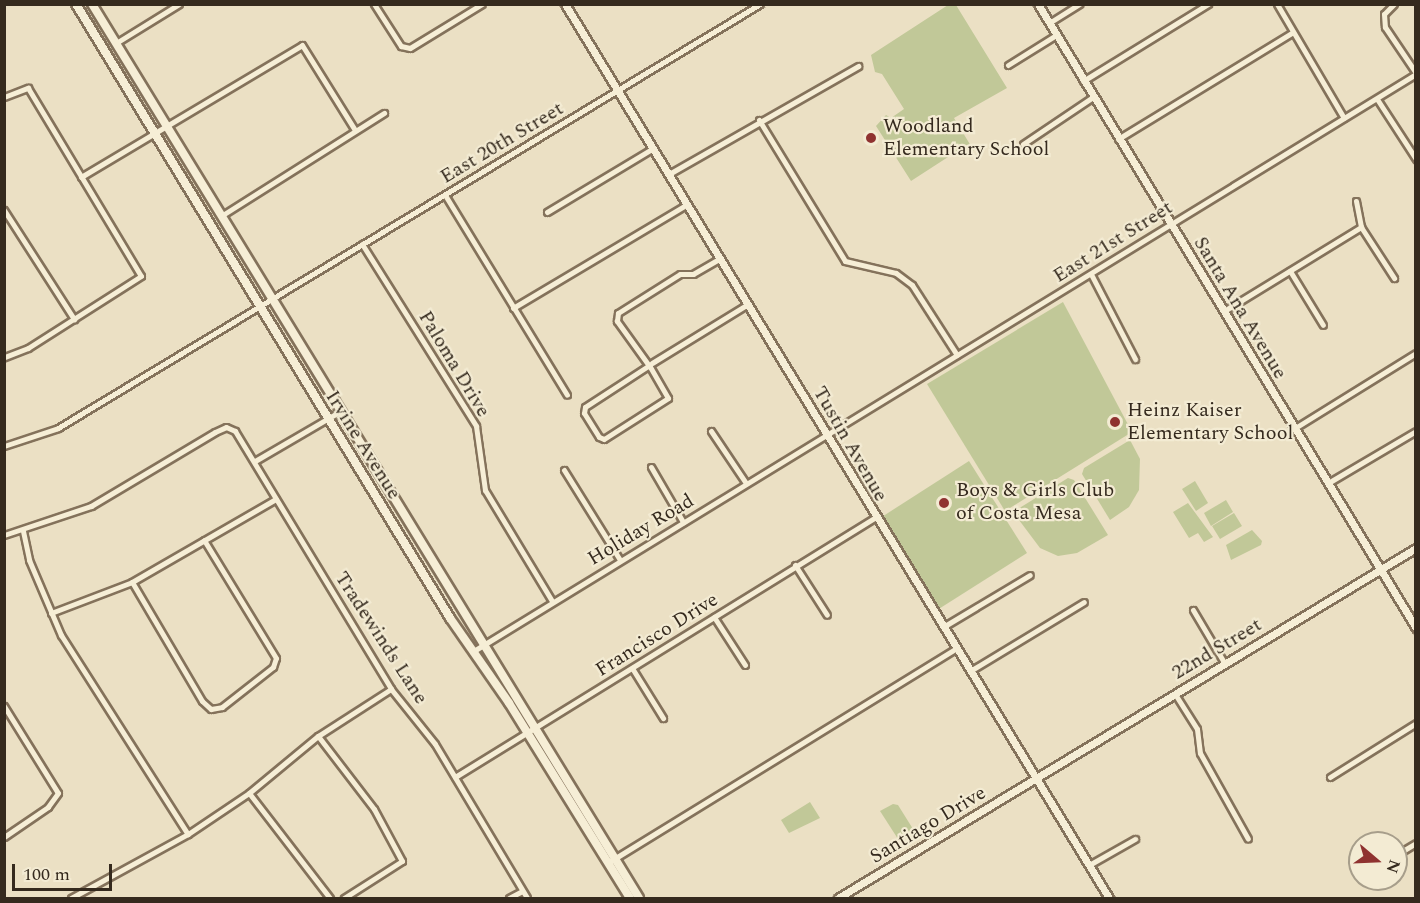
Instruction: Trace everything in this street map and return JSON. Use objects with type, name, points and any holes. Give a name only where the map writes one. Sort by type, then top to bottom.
[{"type":"main road","name":"Irvine Avenue","points":[[76,4],[326,418],[472,652],[531,731]]},
{"type":"main road","name":"Irvine Avenue","points":[[93,4],[339,412],[483,645],[531,731],[612,860],[639,898]]},
{"type":"main road","name":"Irvine Avenue","points":[[612,860],[630,898]]},
{"type":"street","points":[[116,42],[179,4]]},
{"type":"street","points":[[374,4],[401,46],[410,48],[482,4]]},
{"type":"street","name":"Tustin Avenue","points":[[565,4],[748,304],[874,518],[957,648],[1109,898]]},
{"type":"street","name":"East 20th Street","points":[[4,446],[58,428],[760,4]]},
{"type":"street","name":"Santa Ana Avenue","points":[[1038,4],[1416,628]]},
{"type":"street","points":[[1049,23],[1079,4]]},
{"type":"street","points":[[1083,81],[1208,4]]},
{"type":"street","points":[[1277,4],[1344,118]]},
{"type":"street","points":[[1394,4],[1384,14],[1385,27],[1416,73]]},
{"type":"street","points":[[1118,139],[1293,32]]},
{"type":"street","points":[[1008,65],[1056,35]]},
{"type":"street","points":[[81,177],[302,45],[355,130]]},
{"type":"street","points":[[669,174],[759,120],[858,66]]},
{"type":"street","name":"East 21st Street","points":[[826,434],[957,356],[1416,73]]},
{"type":"street","points":[[4,97],[28,88],[141,276],[28,348],[4,357]]},
{"type":"street","points":[[1023,144],[1093,97]]},
{"type":"street","points":[[1377,99],[1416,159]]},
{"type":"street","points":[[221,216],[384,113]]},
{"type":"street","points":[[759,120],[845,261],[896,273],[912,285],[957,356]]},
{"type":"street","points":[[547,212],[652,150]]},
{"type":"street","points":[[445,195],[567,395]]},
{"type":"street","points":[[1356,201],[1361,227],[1394,278]]},
{"type":"street","points":[[513,308],[686,205]]},
{"type":"street","points":[[4,210],[74,319]]},
{"type":"street","points":[[1224,311],[1361,227]]},
{"type":"street","name":"Paloma Drive","points":[[362,244],[476,426],[485,490],[552,601]]},
{"type":"street","points":[[719,259],[693,274],[680,274],[618,313],[617,321],[650,364],[667,400],[604,439],[599,437],[584,413],[585,407],[650,364],[748,304]]},
{"type":"street","points":[[1290,270],[1323,325]]},
{"type":"street","points":[[1091,274],[1135,359]]},
{"type":"street","points":[[1295,428],[1416,353]]},
{"type":"street","points":[[255,461],[339,412]]},
{"type":"street","name":"Tradewinds Lane","points":[[23,531],[91,506],[226,427],[235,431],[391,689],[435,744],[527,898]]},
{"type":"street","points":[[711,431],[746,483]]},
{"type":"street","points":[[1328,483],[1416,431]]},
{"type":"street","name":"Holiday Road","points":[[472,652],[826,434]]},
{"type":"street","points":[[651,467],[683,522]]},
{"type":"street","points":[[564,470],[620,560]]},
{"type":"street","points":[[51,613],[132,582],[276,499]]},
{"type":"street","name":"Francisco Drive","points":[[455,777],[874,518]]},
{"type":"street","points":[[4,535],[23,531],[29,560],[51,613],[188,834]]},
{"type":"street","points":[[132,582],[211,709],[222,707],[276,663],[273,649],[204,540]]},
{"type":"street","name":"22nd Street","points":[[1035,779],[1416,548]]},
{"type":"street","points":[[795,565],[827,615]]},
{"type":"street","points":[[944,627],[1030,575]]},
{"type":"street","points":[[970,671],[1084,602]]},
{"type":"street","points":[[1192,610],[1225,664]]},
{"type":"street","points":[[714,617],[744,665]]},
{"type":"street","points":[[612,860],[957,648]]},
{"type":"street","points":[[632,668],[663,718]]},
{"type":"street","points":[[71,898],[188,834],[249,793],[318,736],[391,689]]},
{"type":"street","points":[[1175,694],[1197,729],[1200,753],[1248,839]]},
{"type":"street","points":[[4,706],[55,786],[58,797],[4,837]]},
{"type":"street","points":[[1330,777],[1416,723]]},
{"type":"street","points":[[318,736],[374,809],[402,861],[344,898]]},
{"type":"street","name":"Santiago Drive","points":[[838,898],[1035,779]]},
{"type":"street","points":[[249,793],[330,898]]},
{"type":"street","points":[[1089,865],[1135,839]]},
{"type":"street","points":[[509,898],[522,891]]},
{"type":"street","points":[[82,892],[86,898]]},
{"type":"green space","points":[[948,5],[956,5],[1007,88],[954,118],[974,151],[962,148],[911,181],[876,126],[886,115],[891,118],[904,109],[882,74],[875,72],[871,55]]},
{"type":"green space","points":[[1063,302],[1132,432],[1005,511],[927,384]]},
{"type":"green space","points":[[1130,440],[1140,459],[1139,490],[1129,507],[1110,520],[1082,474],[1084,468]]},
{"type":"green space","points":[[969,461],[1027,553],[934,612],[877,520]]},
{"type":"green space","points":[[1068,478],[1074,480],[1108,535],[1077,553],[1058,556],[1040,548],[1013,512]]},
{"type":"green space","points":[[1195,481],[1208,503],[1196,511],[1182,489]]},
{"type":"green space","points":[[1226,500],[1233,512],[1211,526],[1204,513]]},
{"type":"green space","points":[[1188,503],[1213,537],[1204,542],[1198,533],[1189,538],[1173,512]]},
{"type":"green space","points":[[1234,513],[1242,526],[1220,539],[1212,526]]},
{"type":"green space","points":[[1252,530],[1262,541],[1261,545],[1231,560],[1226,545]]},
{"type":"green space","points":[[810,802],[820,818],[789,833],[781,820]]},
{"type":"green space","points":[[893,804],[898,805],[913,829],[903,840],[898,839],[880,811]]},
{"type":"place","name":"Woodland Elementary School","points":[[871,138]]},
{"type":"place","name":"Heinz Kaiser Elementary School","points":[[1115,422]]},
{"type":"place","name":"Boys & Girls Club of Costa Mesa","points":[[944,503]]}]
